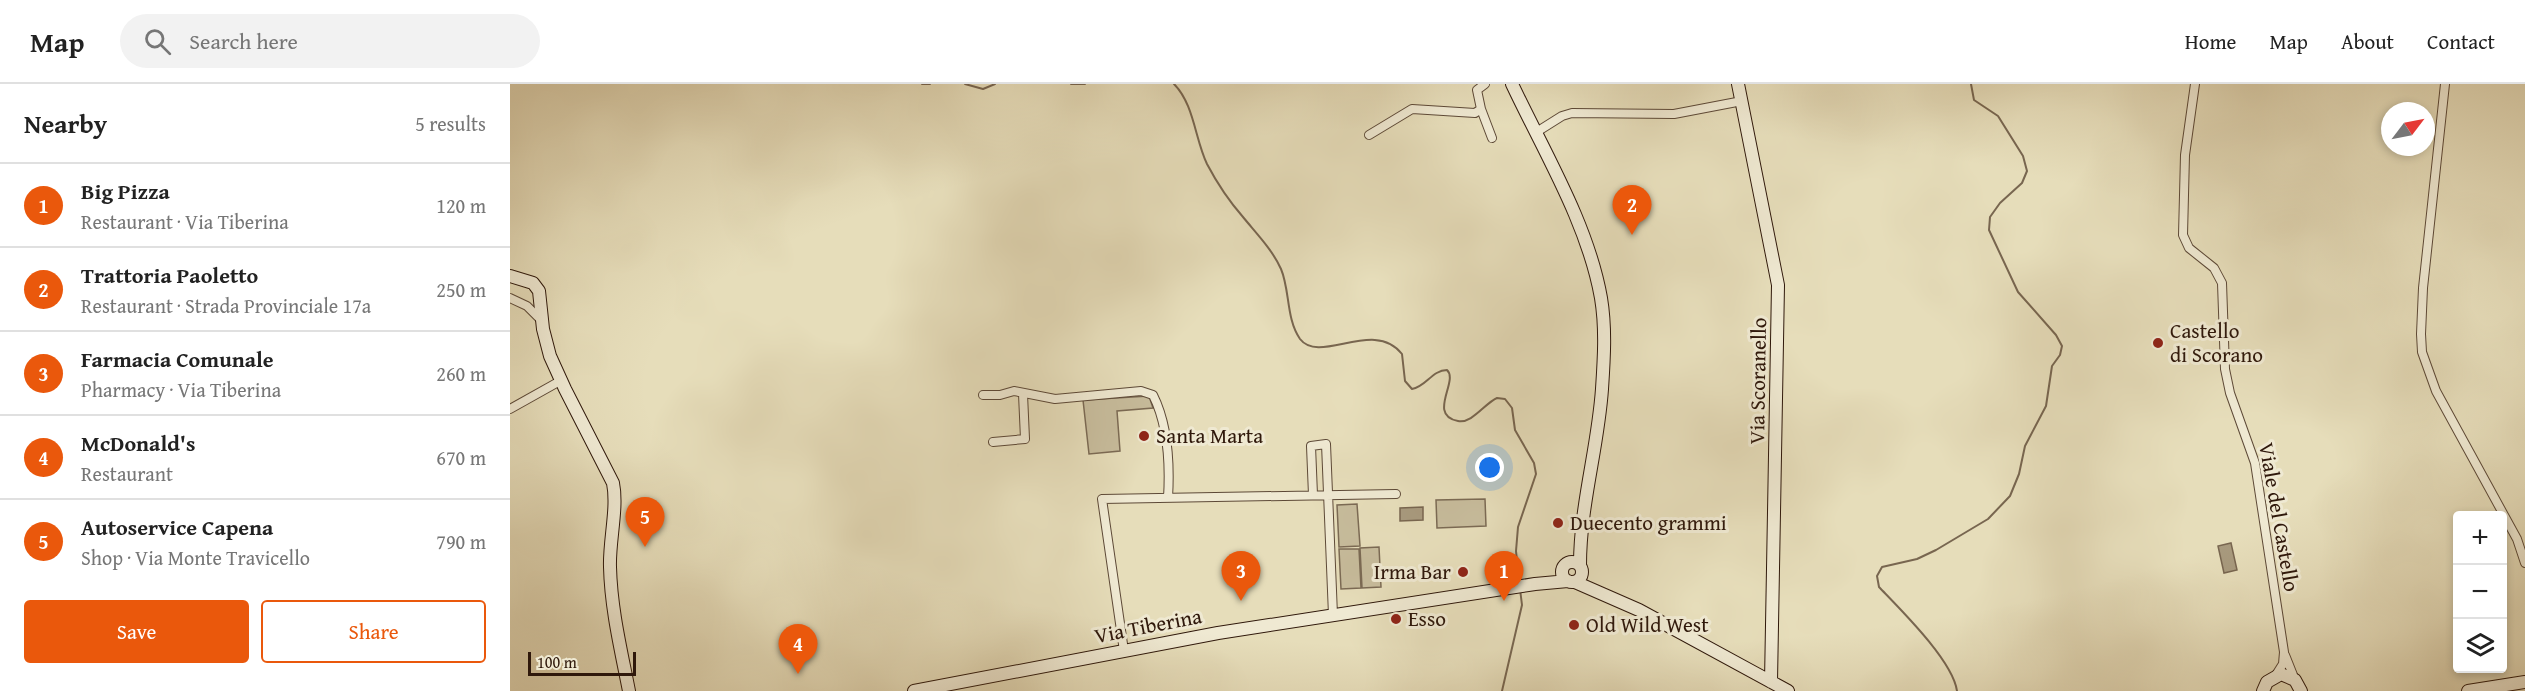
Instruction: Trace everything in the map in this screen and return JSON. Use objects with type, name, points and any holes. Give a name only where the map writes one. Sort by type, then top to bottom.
[{"type":"main road","points":[[1512,84],[1586,241],[1602,306],[1604,335],[1602,391],[1573,571]]},
{"type":"main road","name":"Via Scoranello","points":[[1738,84],[1775,265],[1778,291],[1771,682]]},
{"type":"main road","points":[[510,276],[529,282],[537,288],[541,299],[548,348],[560,381],[613,483],[615,494],[609,548],[610,589],[629,691]]},
{"type":"main road","name":"Via Tiberina","points":[[914,691],[1124,651],[1334,615],[1537,584],[1573,571],[1602,592],[1788,691]]},
{"type":"main road","points":[[2263,691],[2267,682],[2276,675],[2286,675],[2298,685]]},
{"type":"main road","points":[[2468,691],[2525,682]]},
{"type":"street","points":[[1485,84],[1476,92],[1492,138]]},
{"type":"street","name":"Viale del Castello","points":[[2195,84],[2185,155],[2183,235],[2189,248],[2217,272],[2222,283],[2226,374],[2255,463],[2283,652]]},
{"type":"street","points":[[2445,84],[2423,288],[2422,352],[2436,391],[2517,539],[2525,562]]},
{"type":"street","points":[[1535,133],[1562,116],[1572,113],[1670,114],[1742,101]]},
{"type":"street","points":[[1369,135],[1412,109],[1470,114],[1481,109]]},
{"type":"street","points":[[510,298],[529,307],[543,322]]},
{"type":"street","points":[[510,409],[560,381]]},
{"type":"street","points":[[983,394],[1000,395],[1014,391],[1055,399],[1142,391],[1153,395],[1162,420],[1169,477],[1168,498]]},
{"type":"street","points":[[993,442],[1025,439],[1023,394]]},
{"type":"street","points":[[1313,495],[1311,446],[1326,444],[1334,615]]},
{"type":"street","points":[[1124,651],[1102,499],[1396,494]]},
{"type":"street","points":[[2276,675],[2283,664],[2283,652]]},
{"type":"street","points":[[2283,652],[2298,685]]},
{"type":"shaded area","points":[[1149,396],[1153,408],[1117,411],[1120,451],[1089,454],[1083,400]]},
{"type":"shaded area","points":[[1485,499],[1486,526],[1437,528],[1436,500]]},
{"type":"shaded area","points":[[1357,504],[1360,546],[1339,547],[1337,505]]},
{"type":"shaded area","points":[[1423,507],[1423,520],[1400,521],[1400,508]]},
{"type":"shaded area","points":[[2231,543],[2237,570],[2224,573],[2218,546]]},
{"type":"shaded area","points":[[1379,547],[1381,587],[1362,588],[1360,548]]},
{"type":"shaded area","points":[[1339,549],[1359,549],[1361,588],[1341,589]]},
{"type":"waterway","points":[[922,84],[930,84]]},
{"type":"waterway","points":[[965,84],[983,89],[995,84]]},
{"type":"waterway","points":[[1071,84],[1085,84]]},
{"type":"waterway","points":[[1174,84],[1186,101],[1203,154],[1215,178],[1233,205],[1268,248],[1281,269],[1292,323],[1300,339],[1309,346],[1320,347],[1363,340],[1377,340],[1390,344],[1402,354],[1405,381],[1412,389],[1417,388],[1437,373],[1447,370],[1450,375],[1445,397],[1445,412],[1449,418],[1458,421],[1468,419],[1497,398],[1505,399],[1512,408],[1515,430],[1534,463],[1536,474],[1518,527],[1516,551],[1519,581]]},
{"type":"waterway","points":[[1957,691],[1946,665],[1912,622],[1879,587],[1877,576],[1882,567],[1917,559],[1988,519],[2010,496],[2019,474],[2025,446],[2046,406],[2052,366],[2060,355],[2062,346],[2056,335],[2018,292],[1989,230],[1990,217],[2000,203],[2022,183],[2027,171],[2023,156],[1998,116],[1974,100],[1971,84]]},
{"type":"waterway","points":[[1502,691],[1522,605],[1520,589]]},
{"type":"place","name":"Trattoria Paoletto","points":[[1632,235]]},
{"type":"place","name":"Castello di Scorano","points":[[2158,343]]},
{"type":"place","name":"Santa Marta","points":[[1144,436]]},
{"type":"place","name":"Duecento grammi","points":[[1558,523]]},
{"type":"place","name":"Autoservice Capena","points":[[645,547]]},
{"type":"place","name":"Irma Bar","points":[[1463,572]]},
{"type":"place","name":"Farmacia Comunale","points":[[1241,601]]},
{"type":"place","name":"Big Pizza","points":[[1504,601]]},
{"type":"place","name":"Esso","points":[[1396,619]]},
{"type":"place","name":"Old Wild West","points":[[1574,625]]},
{"type":"place","name":"McDonald's","points":[[798,674]]}]
